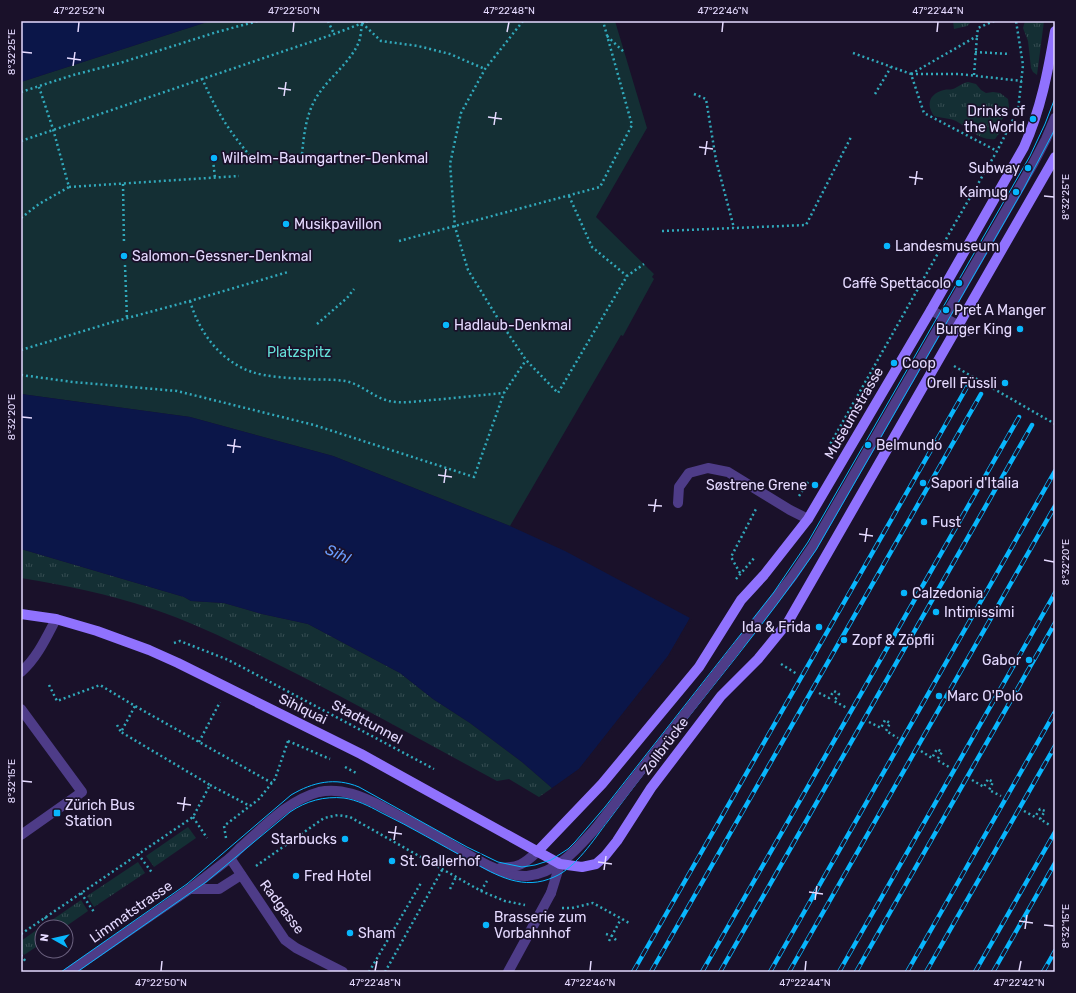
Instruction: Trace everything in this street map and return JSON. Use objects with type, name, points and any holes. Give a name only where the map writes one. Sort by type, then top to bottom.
[{"type":"street","name":"Museumstrasse","points":[[741,600],[764,575],[808,519],[932,310],[1024,147],[1038,112],[1052,65],[1055,31]]},
{"type":"street","name":"Zollbrücke","points":[[560,864],[576,850],[595,828],[792,577],[813,546],[1033,164],[1055,118]]},
{"type":"street","points":[[958,326],[1055,157]]},
{"type":"street","points":[[932,310],[968,331]]},
{"type":"street","name":"Zollbrücke","points":[[560,864],[582,866],[596,864],[605,856],[617,841],[651,788],[721,696],[758,659],[788,622],[958,326]]},
{"type":"street","points":[[678,503],[679,487],[689,473],[708,468],[728,472],[790,510],[808,519]]},
{"type":"street","name":"Zollbrücke","points":[[537,852],[602,784],[699,667],[718,634],[741,600]]},
{"type":"street","name":"Sihlquai","points":[[21,614],[56,619],[97,631],[149,650],[178,663],[361,754],[560,864]]},
{"type":"street","points":[[21,672],[30,664],[39,651],[56,619]]},
{"type":"street","points":[[21,709],[82,792],[21,835]]},
{"type":"street","name":"Limmatstrasse","points":[[69,972],[190,889],[230,858],[284,810],[302,798],[320,792],[339,791],[371,801],[431,832],[494,868],[512,875],[527,876],[543,872],[560,864]]},
{"type":"street","points":[[494,868],[514,867],[525,863],[537,852]]},
{"type":"street","name":"Radgasse","points":[[230,858],[281,935],[288,943],[343,972]]},
{"type":"street","points":[[508,972],[551,893],[560,864]]},
{"type":"street","name":"Limmatstrasse","points":[[190,889],[219,889],[242,875]]},
{"type":"path","points":[[21,92],[73,75],[120,63],[217,32],[258,21]]},
{"type":"path","points":[[328,21],[334,34]]},
{"type":"path","points":[[21,141],[368,21]]},
{"type":"path","points":[[523,21],[485,69],[461,113],[450,164],[455,227],[468,270],[526,360],[558,393],[627,276],[644,264]]},
{"type":"path","points":[[399,241],[600,187],[632,125],[603,21]]},
{"type":"path","points":[[974,76],[976,36],[978,28],[994,21]]},
{"type":"path","points":[[826,451],[997,151],[1018,110],[1023,65],[1016,21]]},
{"type":"path","points":[[362,23],[381,41],[418,46],[450,54],[485,69]]},
{"type":"path","points":[[302,154],[306,126],[312,108],[322,90],[353,52],[358,43],[362,23]]},
{"type":"path","points":[[607,36],[625,53]]},
{"type":"path","points":[[910,74],[976,36]]},
{"type":"path","points":[[975,52],[1010,54]]},
{"type":"path","points":[[853,53],[910,74],[974,76],[1022,81]]},
{"type":"path","points":[[875,94],[891,67]]},
{"type":"path","points":[[910,74],[924,113],[997,151]]},
{"type":"path","points":[[202,78],[216,109],[235,139],[253,160]]},
{"type":"path","points":[[39,86],[69,187]]},
{"type":"path","points":[[694,94],[706,100],[716,160],[734,228]]},
{"type":"path","points":[[662,231],[806,225],[851,137]]},
{"type":"path","points":[[213,160],[215,178]]},
{"type":"path","points":[[21,218],[39,204],[69,187],[239,176]]},
{"type":"path","points":[[123,184],[124,244]]},
{"type":"path","points":[[569,196],[592,247],[627,276]]},
{"type":"path","points":[[125,265],[126,319]]},
{"type":"path","points":[[21,350],[288,272]]},
{"type":"path","points":[[317,324],[347,298],[354,289]]},
{"type":"path","points":[[190,301],[194,317],[211,344],[229,360],[252,372],[305,379],[345,381],[390,401],[408,402],[504,393]]},
{"type":"path","points":[[21,375],[73,382],[177,391],[314,425],[474,477],[504,393],[526,360]]},
{"type":"path","points":[[949,364],[1055,424]]},
{"type":"path","points":[[790,510],[811,477]]},
{"type":"path","points":[[740,573],[731,557],[757,508]]},
{"type":"path","points":[[731,584],[758,554]]},
{"type":"path","name":"Stadttunnel","points":[[180,641],[226,659],[434,769]]},
{"type":"path","points":[[781,664],[797,674]]},
{"type":"path","points":[[50,685],[57,701],[100,685],[272,783]]},
{"type":"path","points":[[819,693],[829,698],[834,691],[838,694],[834,701],[847,708]]},
{"type":"path","points":[[198,742],[221,702]]},
{"type":"path","points":[[121,732],[135,706]]},
{"type":"path","points":[[869,722],[881,728],[885,720],[890,723],[886,731],[898,738]]},
{"type":"path","points":[[117,725],[121,732],[210,785],[250,806]]},
{"type":"path","points":[[224,826],[259,799],[272,783],[275,779],[288,741]]},
{"type":"path","points":[[920,751],[932,758],[937,749],[942,752],[937,760],[949,767]]},
{"type":"path","points":[[972,780],[984,787],[988,779],[993,782],[989,790],[1001,796]]},
{"type":"path","points":[[21,934],[192,817],[210,785]]},
{"type":"path","points":[[1024,811],[1035,817],[1040,809],[1045,811],[1040,819],[1051,826]]},
{"type":"path","points":[[258,872],[255,867],[324,818],[338,815],[350,817],[360,822],[442,870],[491,896],[505,901],[542,908],[572,908],[593,903],[631,924]]},
{"type":"path","points":[[192,817],[207,838]]},
{"type":"path","points":[[138,854],[153,874]]},
{"type":"path","points":[[384,972],[442,870]]},
{"type":"path","points":[[450,889],[456,877]]},
{"type":"path","points":[[370,972],[421,883]]},
{"type":"path","points":[[81,893],[94,912]]},
{"type":"path","points":[[609,941],[621,919]]},
{"type":"path","points":[[606,934],[612,936],[616,940]]},
{"type":"path","points":[[21,956],[26,962]]},
{"type":"green space","name":"Platzspitz","points":[[210,21],[615,21],[647,128],[596,217],[654,274],[652,277],[654,279],[623,336],[621,335],[510,526],[333,456],[190,417],[21,394],[21,82]]},
{"type":"green space","points":[[953,21],[972,21],[967,26],[954,29]]},
{"type":"green space","points":[[1025,21],[1044,21],[1037,75],[1031,68],[1028,41],[1023,28]]},
{"type":"green space","points":[[968,82],[976,84],[986,93],[1000,93],[1008,99],[1008,112],[1000,122],[1000,132],[995,139],[979,136],[956,121],[934,116],[932,112],[930,100],[935,94],[944,90],[953,89]]},
{"type":"green space","points":[[21,549],[184,597],[191,601],[224,603],[262,614],[308,624],[400,673],[433,699],[470,723],[522,762],[552,788],[539,797],[509,779],[497,781],[322,687],[243,647],[188,622],[118,598],[21,578]]},
{"type":"green space","points":[[188,827],[196,838],[154,867],[146,856]]},
{"type":"green space","points":[[138,862],[145,873],[94,907],[87,896]]},
{"type":"green space","points":[[81,900],[88,911],[74,921],[74,919],[53,919]]},
{"type":"green space","points":[[34,932],[34,948],[24,955],[21,951],[21,941]]},
{"type":"water","points":[[21,21],[210,21],[21,82]]},
{"type":"water","name":"Sihl","points":[[21,394],[190,417],[333,456],[510,526],[565,551],[690,618],[668,656],[579,769],[552,788],[522,762],[470,723],[433,699],[400,673],[308,624],[262,614],[224,603],[191,601],[184,597],[21,549]]},
{"type":"pier","points":[[690,618],[692,619],[669,657],[581,771],[554,789],[551,789],[579,769],[668,656]]},
{"type":"tram line","points":[[61,972],[187,884],[291,795],[308,787],[324,782],[341,782],[359,787],[467,847],[498,862],[522,867],[535,865],[551,860],[568,849],[605,807],[774,592],[808,542],[1030,156],[1055,98]]},
{"type":"tram line","points":[[77,972],[206,882],[290,812],[302,805],[316,800],[329,798],[354,800],[403,824],[491,872],[511,880],[532,883],[543,881],[562,873],[570,867],[591,844],[647,769],[757,630],[816,550],[1024,188],[1055,129]]},
{"type":"railway","points":[[633,972],[967,387]]},
{"type":"railway","points":[[651,972],[981,394]]},
{"type":"railway","points":[[702,972],[1019,417]]},
{"type":"railway","points":[[720,972],[1032,425]]},
{"type":"railway","points":[[770,972],[1055,471]]},
{"type":"railway","points":[[789,972],[1055,506]]},
{"type":"railway","points":[[839,972],[1055,593]]},
{"type":"railway","points":[[856,972],[1055,623]]},
{"type":"railway","points":[[907,972],[1055,712]]},
{"type":"railway","points":[[926,972],[1055,746]]},
{"type":"railway","points":[[975,972],[1055,832]]},
{"type":"railway","points":[[993,972],[1055,863]]},
{"type":"railway","points":[[1043,972],[1055,951]]},
{"type":"place","name":"Drinks of the World","points":[[1033,119]]},
{"type":"place","name":"Wilhelm-Baumgartner-Denkmal","points":[[214,158]]},
{"type":"place","name":"Subway","points":[[1028,168]]},
{"type":"place","name":"Kaimug","points":[[1016,192]]},
{"type":"place","name":"Musikpavillon","points":[[286,224]]},
{"type":"place","name":"Landesmuseum","points":[[887,246]]},
{"type":"place","name":"Salomon-Gessner-Denkmal","points":[[124,256]]},
{"type":"place","name":"Caffè Spettacolo","points":[[959,283]]},
{"type":"place","name":"Pret A Manger","points":[[946,310]]},
{"type":"place","name":"Hadlaub-Denkmal","points":[[446,325]]},
{"type":"place","name":"Burger King","points":[[1020,329]]},
{"type":"place","name":"Coop","points":[[894,363]]},
{"type":"place","name":"Orell Füssli","points":[[1005,383]]},
{"type":"place","name":"Belmundo","points":[[868,445]]},
{"type":"place","name":"Sapori d'Italia","points":[[923,483]]},
{"type":"place","name":"Søstrene Grene","points":[[815,485]]},
{"type":"place","name":"Fust","points":[[924,522]]},
{"type":"place","name":"Calzedonia","points":[[904,593]]},
{"type":"place","name":"Intimissimi","points":[[936,612]]},
{"type":"place","name":"Ida & Frida","points":[[819,627]]},
{"type":"place","name":"Zopf & Zöpfli","points":[[844,640]]},
{"type":"place","name":"Gabor","points":[[1029,660]]},
{"type":"place","name":"Marc O'Polo","points":[[939,696]]},
{"type":"place","name":"Zürich Bus Station","points":[[57,813]]},
{"type":"place","name":"Starbucks","points":[[345,839]]},
{"type":"place","name":"St. Gallerhof","points":[[392,861]]},
{"type":"place","name":"Fred Hotel","points":[[296,876]]},
{"type":"place","name":"Brasserie zum Vorbahnhof","points":[[486,925]]},
{"type":"place","name":"Sham","points":[[350,933]]}]
